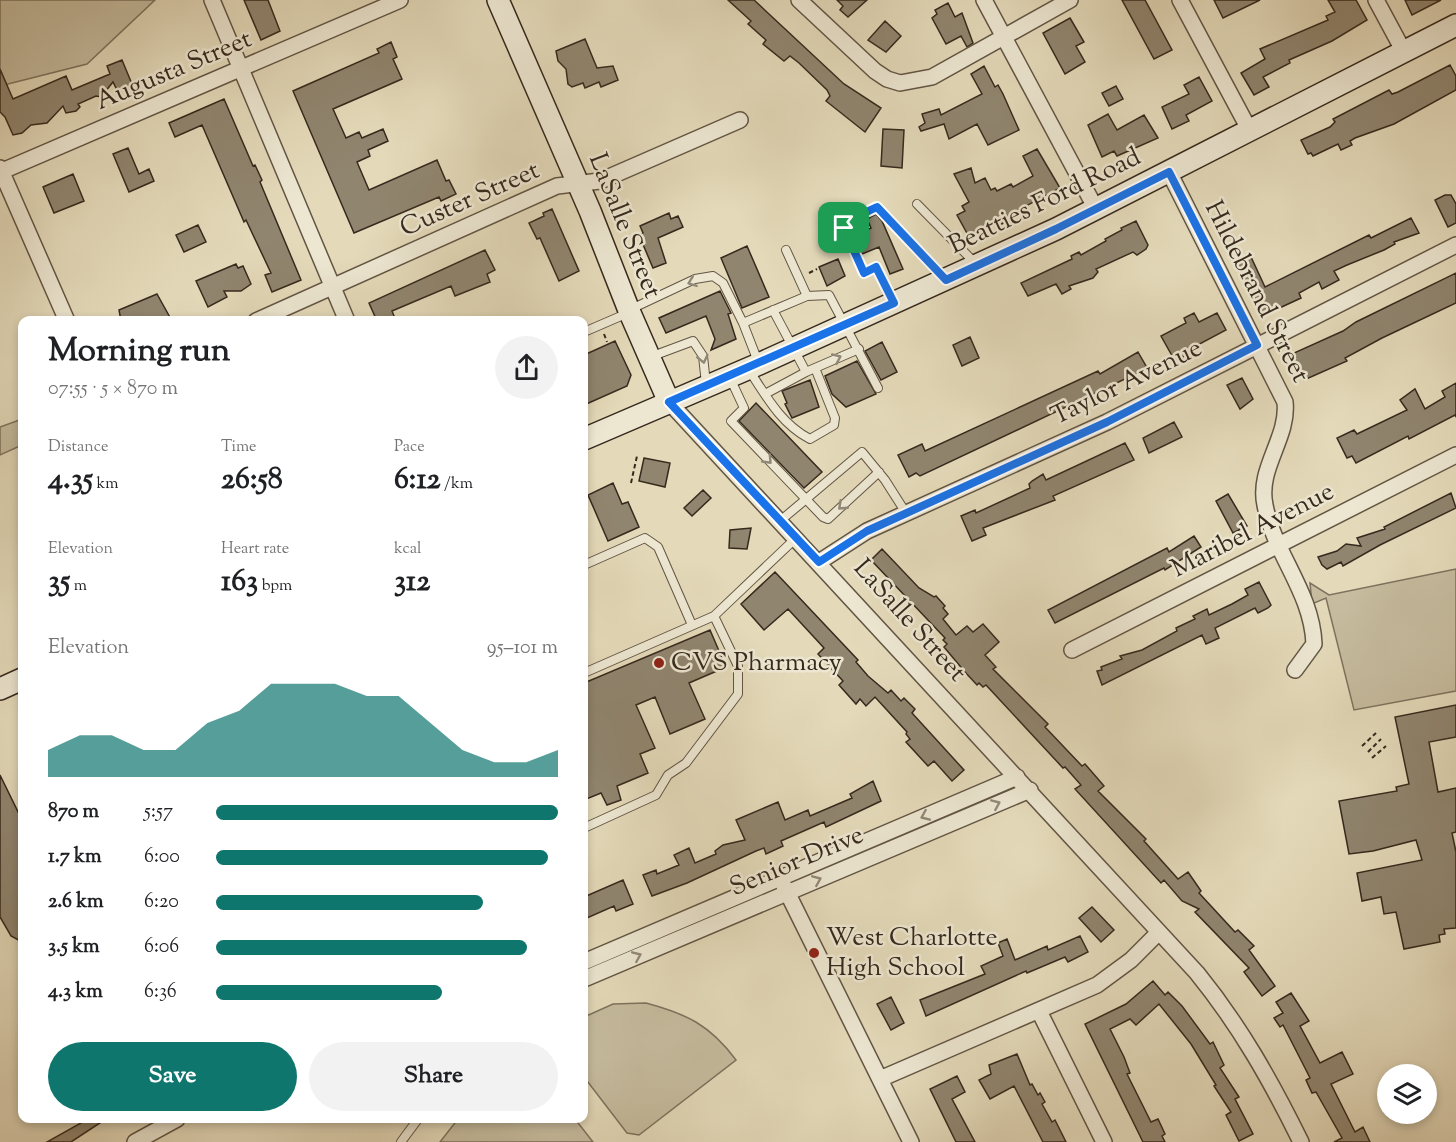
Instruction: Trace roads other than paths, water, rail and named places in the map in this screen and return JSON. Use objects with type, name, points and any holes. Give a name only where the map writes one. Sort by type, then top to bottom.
[{"type":"main road","name":"LaSalle Street","points":[[498,0],[579,184],[629,311],[669,402]]},
{"type":"main road","name":"Beatties Ford Road","points":[[588,437],[977,266],[1096,209],[1456,25]]},
{"type":"main road","points":[[0,689],[18,681]]},
{"type":"street","points":[[212,0],[344,316]]},
{"type":"street","name":"Augusta Street","points":[[1,170],[400,0]]},
{"type":"street","points":[[799,0],[875,71],[900,83],[932,77],[1070,0]]},
{"type":"street","points":[[984,0],[1096,209]]},
{"type":"street","points":[[1180,0],[1250,131]]},
{"type":"street","points":[[1376,0],[1404,52]]},
{"type":"street","name":"Custer Street","points":[[268,316],[557,186],[600,181],[740,120]]},
{"type":"street","points":[[1,170],[65,316]]},
{"type":"street","name":"Hildebrand Street","points":[[1169,172],[1285,402],[1284,428],[1266,473],[1263,489],[1269,519],[1304,594],[1314,636],[1312,649],[1295,670]]},
{"type":"street","name":"Taylor Avenue","points":[[819,562],[867,531],[1107,422],[1456,245]]},
{"type":"street","name":"LaSalle Street","points":[[669,402],[1197,973],[1242,1033],[1267,1074],[1301,1142]]},
{"type":"street","name":"Maribel Avenue","points":[[1072,650],[1456,455]]},
{"type":"street","name":"Senior Drive","points":[[588,960],[1017,777]]},
{"type":"street","name":"Senior Drive","points":[[588,977],[1029,790]]},
{"type":"street","points":[[780,878],[911,1142]]},
{"type":"street","points":[[880,1079],[1039,1011],[1109,977],[1131,960],[1160,932]]},
{"type":"street","points":[[1039,1011],[1104,1142]]},
{"type":"street","points":[[135,1142],[170,1123]]},
{"type":"lane","points":[[917,204],[977,266]]},
{"type":"lane","points":[[894,303],[876,267],[864,273],[844,228],[845,222],[877,207],[946,280]]},
{"type":"lane","points":[[786,250],[807,296]]},
{"type":"lane","points":[[588,330],[695,279],[713,276],[723,283],[743,323],[744,408],[731,421],[823,517],[828,519],[879,472]]},
{"type":"lane","points":[[743,323],[807,296],[829,295],[878,388]]},
{"type":"lane","points":[[773,310],[806,372]]},
{"type":"lane","points":[[649,358],[693,341],[704,356],[706,386]]},
{"type":"lane","points":[[765,394],[806,372],[859,349]]},
{"type":"lane","points":[[745,369],[787,423],[810,439],[834,425],[835,418],[815,368]]},
{"type":"lane","points":[[780,520],[862,452],[879,472],[906,513]]},
{"type":"lane","points":[[588,562],[645,538],[658,547],[692,625]]},
{"type":"lane","points":[[588,670],[714,616],[796,538]]},
{"type":"lane","points":[[588,826],[656,795],[668,775],[686,763],[738,694],[738,666],[714,616]]},
{"type":"lane","points":[[698,913],[705,928]]},
{"type":"lane","points":[[401,1142],[415,1123]]},
{"type":"place","name":"CVS Pharmacy","points":[[659,663]]},
{"type":"place","name":"West Charlotte High School","points":[[814,953]]}]
